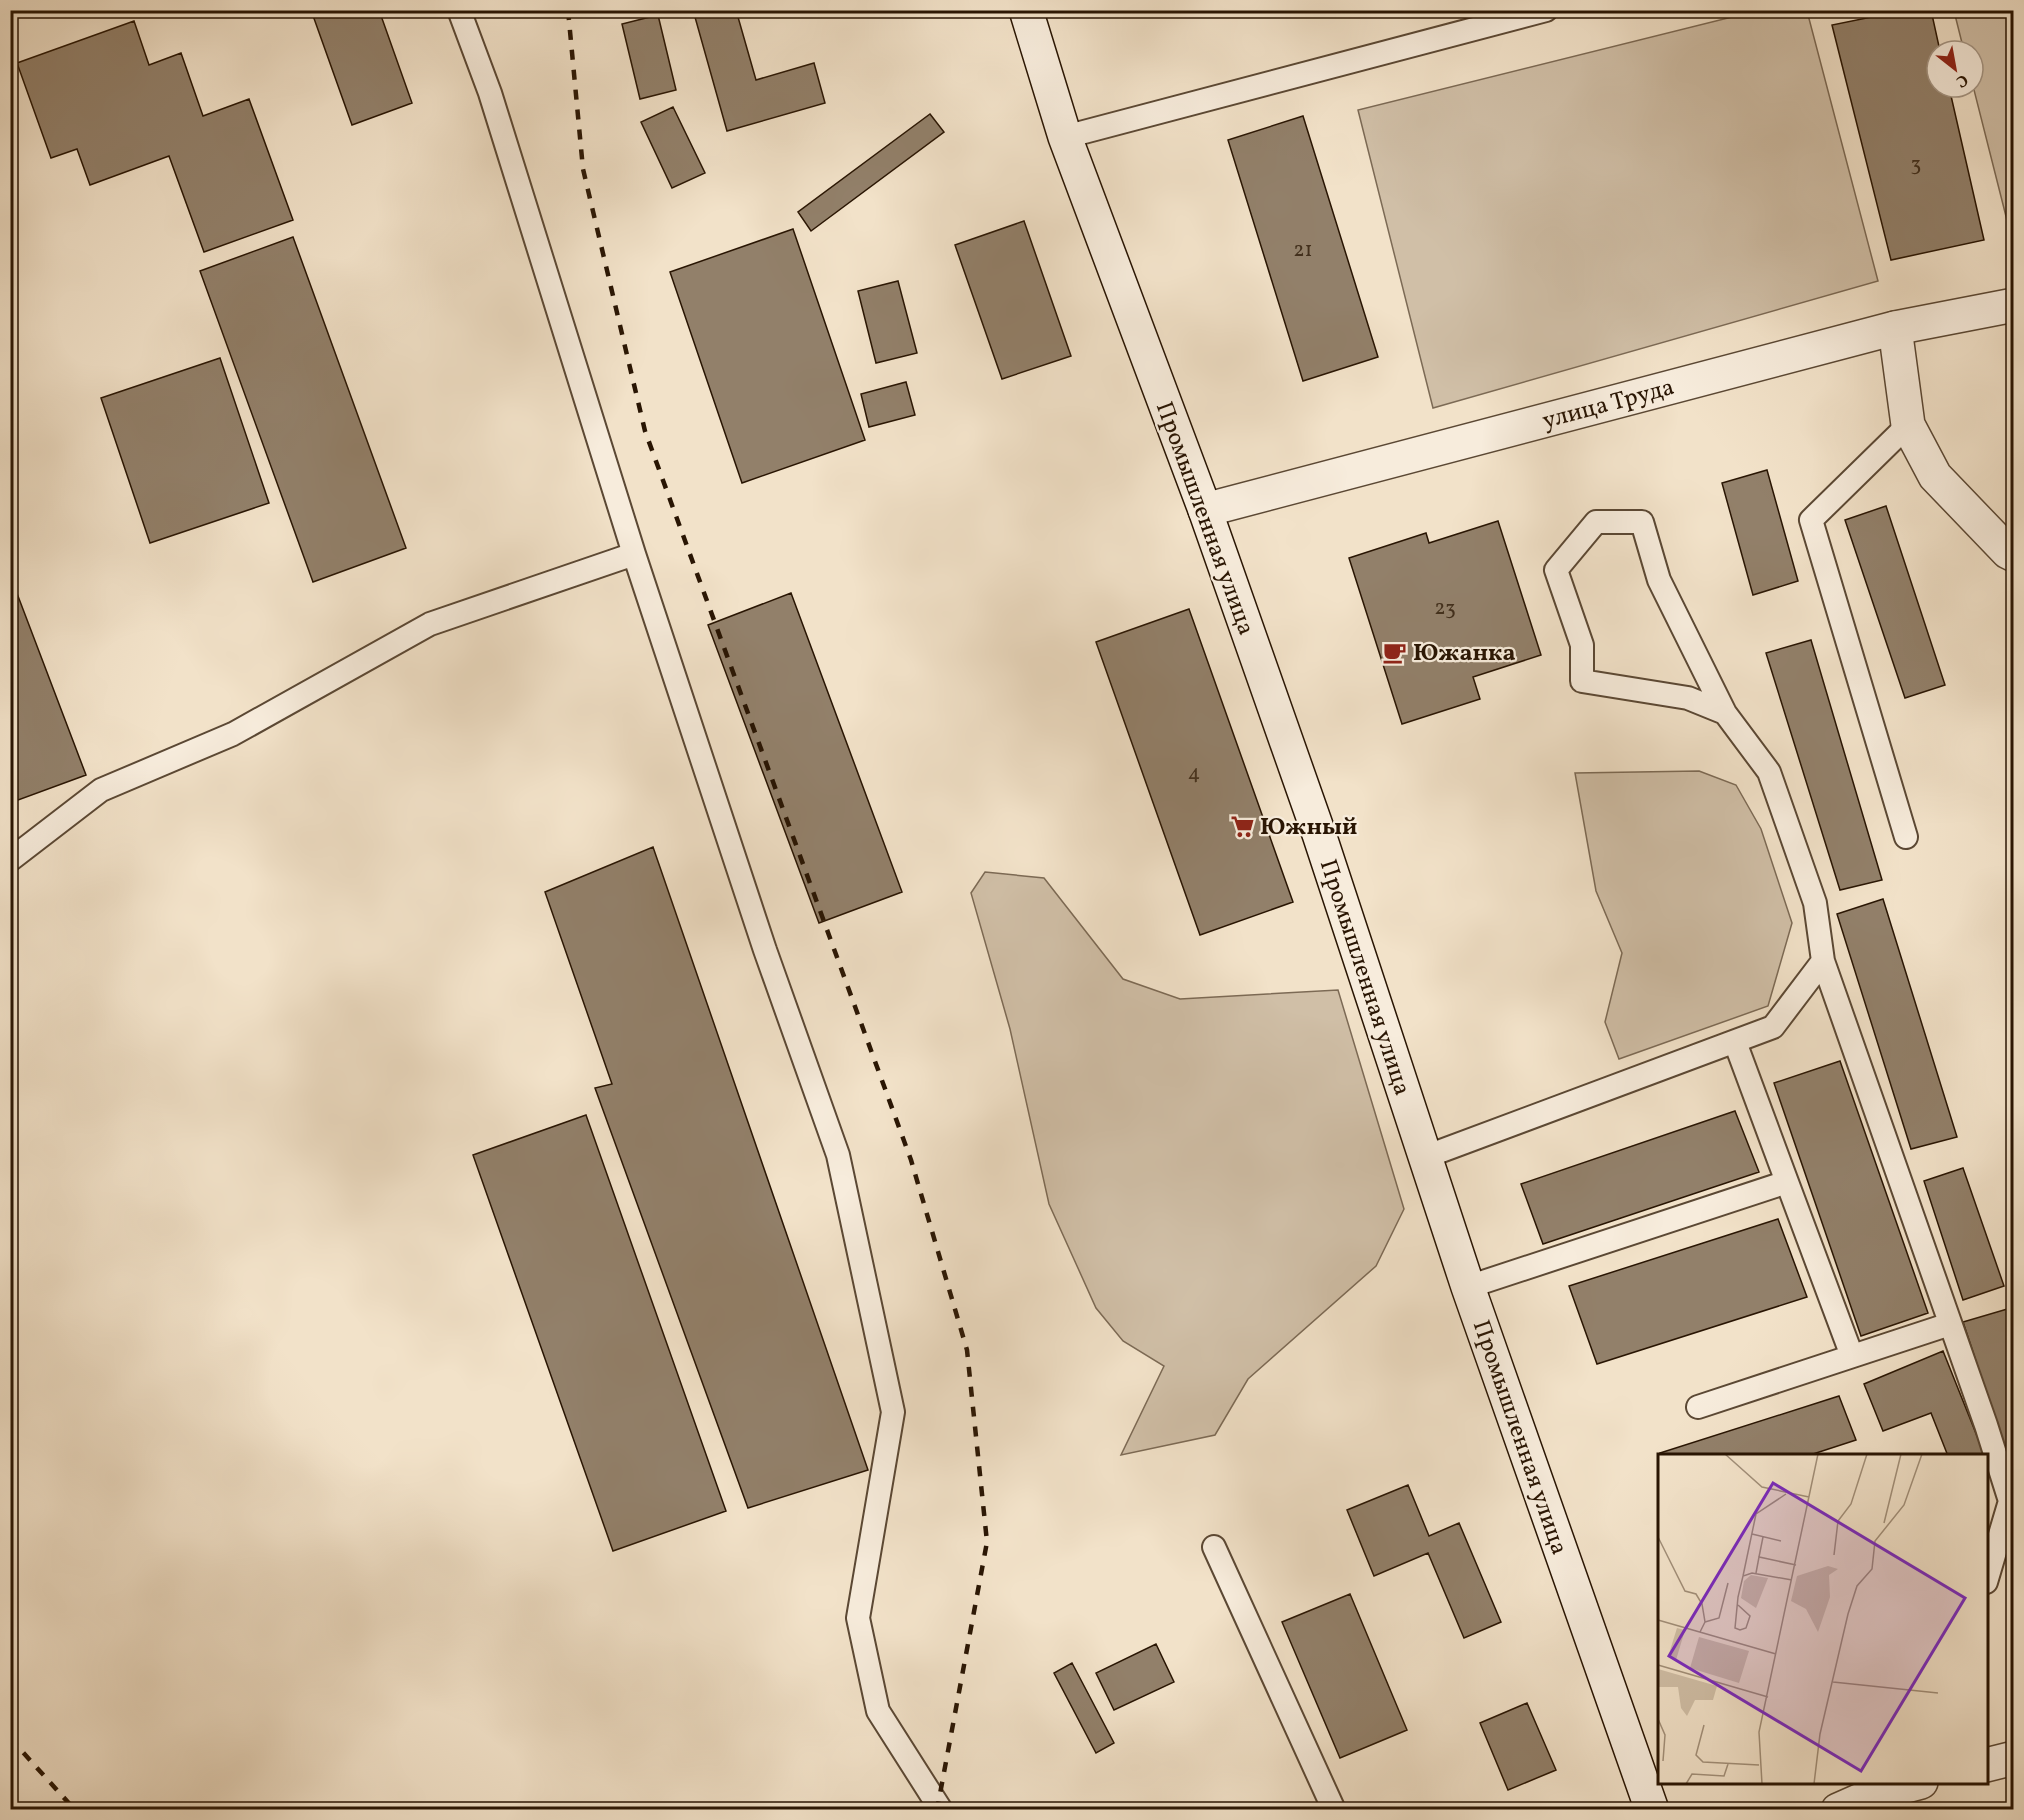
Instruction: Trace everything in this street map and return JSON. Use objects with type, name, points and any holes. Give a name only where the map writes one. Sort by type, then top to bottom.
[{"type":"main road","name":"Промышленная улица","points":[[1026,10],[1065,137],[1205,510],[1319,834],[1468,1287],[1652,1809]]},
{"type":"main road","name":"улица Труда","points":[[1205,510],[1894,328],[2013,305]]},
{"type":"main road","points":[[1894,328],[1908,425],[1935,476],[2013,555]]},
{"type":"main road","points":[[1988,1764],[2013,1758]]},
{"type":"main road","points":[[1838,1809],[1876,1789],[1908,1784]]},
{"type":"lane","points":[[459,10],[490,93],[634,554],[765,950],[838,1155],[893,1412],[858,1618],[878,1711],[941,1809]]},
{"type":"lane","points":[[1065,137],[1546,10]]},
{"type":"lane","points":[[1906,837],[1811,520],[1908,425]]},
{"type":"lane","points":[[1725,712],[1688,698],[1582,681],[1582,645],[1556,570],[1596,522],[1642,522],[1659,580],[1725,712],[1769,772],[1815,903],[1823,961],[2010,1501],[1988,1575]]},
{"type":"lane","points":[[10,860],[101,790],[233,734],[430,624],[634,554]]},
{"type":"lane","points":[[1425,1157],[1773,1027],[1823,961]]},
{"type":"lane","points":[[1735,1042],[1852,1356]]},
{"type":"lane","points":[[1468,1287],[1787,1182]]},
{"type":"lane","points":[[1698,1407],[1950,1324]]},
{"type":"lane","points":[[1214,1547],[1334,1809]]},
{"type":"shaded area","points":[[1760,10],[1807,11],[1878,281],[1433,408],[1358,110]]},
{"type":"shaded area","points":[[1954,11],[2013,11],[2013,244],[1976,99],[1985,99],[1985,39],[1961,39]]},
{"type":"shaded area","points":[[1699,771],[1736,785],[1761,829],[1792,923],[1768,1006],[1619,1059],[1605,1022],[1622,953],[1596,891],[1575,773]]},
{"type":"shaded area","points":[[985,872],[1044,878],[1123,979],[1180,999],[1338,990],[1404,1209],[1376,1266],[1248,1379],[1215,1435],[1121,1455],[1164,1366],[1123,1341],[1096,1308],[1049,1204],[1010,1029],[971,893]]},
{"type":"building","points":[[311,10],[379,10],[412,103],[352,125]]},
{"type":"building","points":[[693,10],[736,10],[756,80],[814,63],[825,103],[727,131]]},
{"type":"building","points":[[1906,10],[1931,10],[1937,39],[1925,39],[1925,99],[1952,99],[1984,240],[1891,260],[1832,25]]},
{"type":"building","points":[[658,15],[676,90],[640,99],[622,24]]},
{"type":"building","points":[[134,21],[149,65],[181,53],[203,116],[249,99],[293,220],[204,252],[169,156],[90,185],[77,149],[51,158],[17,63]]},
{"type":"building","points":[[673,107],[705,173],[672,188],[641,122]]},
{"type":"building","points":[[930,114],[944,132],[811,231],[798,212]]},
{"type":"building","points":[[1303,116],[1378,357],[1303,381],[1228,140]]},
{"type":"building","points":[[1024,221],[1071,356],[1002,379],[955,245]]},
{"type":"building","points":[[793,229],[865,440],[742,483],[670,272]]},
{"type":"building","points":[[293,237],[406,548],[313,582],[200,271]]},
{"type":"building","points":[[898,281],[917,353],[876,363],[858,291]]},
{"type":"building","points":[[220,358],[269,503],[150,543],[101,398]]},
{"type":"building","points":[[906,382],[915,415],[869,427],[861,394]]},
{"type":"building","points":[[1767,470],[1798,581],[1753,595],[1722,483]]},
{"type":"building","points":[[1886,506],[1945,685],[1905,698],[1845,520]]},
{"type":"building","points":[[1498,521],[1541,655],[1473,677],[1480,699],[1402,724],[1349,558],[1426,533],[1429,543]]},
{"type":"building","points":[[10,575],[86,775],[10,803]]},
{"type":"building","points":[[791,593],[902,892],[819,923],[708,625]]},
{"type":"building","points":[[1189,609],[1293,902],[1200,935],[1096,642]]},
{"type":"building","points":[[1811,640],[1882,880],[1840,890],[1766,653]]},
{"type":"building","points":[[653,847],[868,1470],[748,1508],[595,1088],[612,1084],[545,892]]},
{"type":"building","points":[[1883,899],[1957,1137],[1911,1149],[1837,914]]},
{"type":"building","points":[[1840,1061],[1928,1313],[1861,1336],[1774,1083]]},
{"type":"building","points":[[1735,1111],[1759,1172],[1543,1244],[1521,1184]]},
{"type":"building","points":[[586,1115],[726,1511],[613,1551],[473,1155]]},
{"type":"building","points":[[1963,1168],[2004,1286],[1963,1300],[1924,1181]]},
{"type":"building","points":[[1778,1219],[1807,1297],[1597,1364],[1569,1286]]},
{"type":"building","points":[[2014,1307],[2014,1476],[1963,1322]]},
{"type":"building","points":[[1943,1351],[1984,1454],[1947,1454],[1931,1413],[1883,1431],[1864,1384]]},
{"type":"building","points":[[1839,1396],[1856,1440],[1813,1454],[1660,1453]]},
{"type":"building","points":[[1408,1485],[1429,1536],[1459,1523],[1501,1622],[1464,1638],[1428,1553],[1374,1576],[1347,1510]]},
{"type":"building","points":[[1350,1594],[1407,1730],[1340,1758],[1282,1622]]},
{"type":"building","points":[[1156,1644],[1174,1682],[1114,1710],[1096,1673]]},
{"type":"building","points":[[1072,1663],[1114,1743],[1096,1753],[1054,1673]]},
{"type":"building","points":[[1527,1703],[1556,1770],[1508,1790],[1480,1723]]},
{"type":"railway","points":[[568,10],[583,169],[645,431],[911,1160],[967,1350],[987,1542],[937,1810]]},
{"type":"railway","points":[[10,1738],[75,1810]]},
{"type":"place","name":"Южанка","points":[[1395,652]]},
{"type":"place","name":"Южный","points":[[1242,826]]}]
